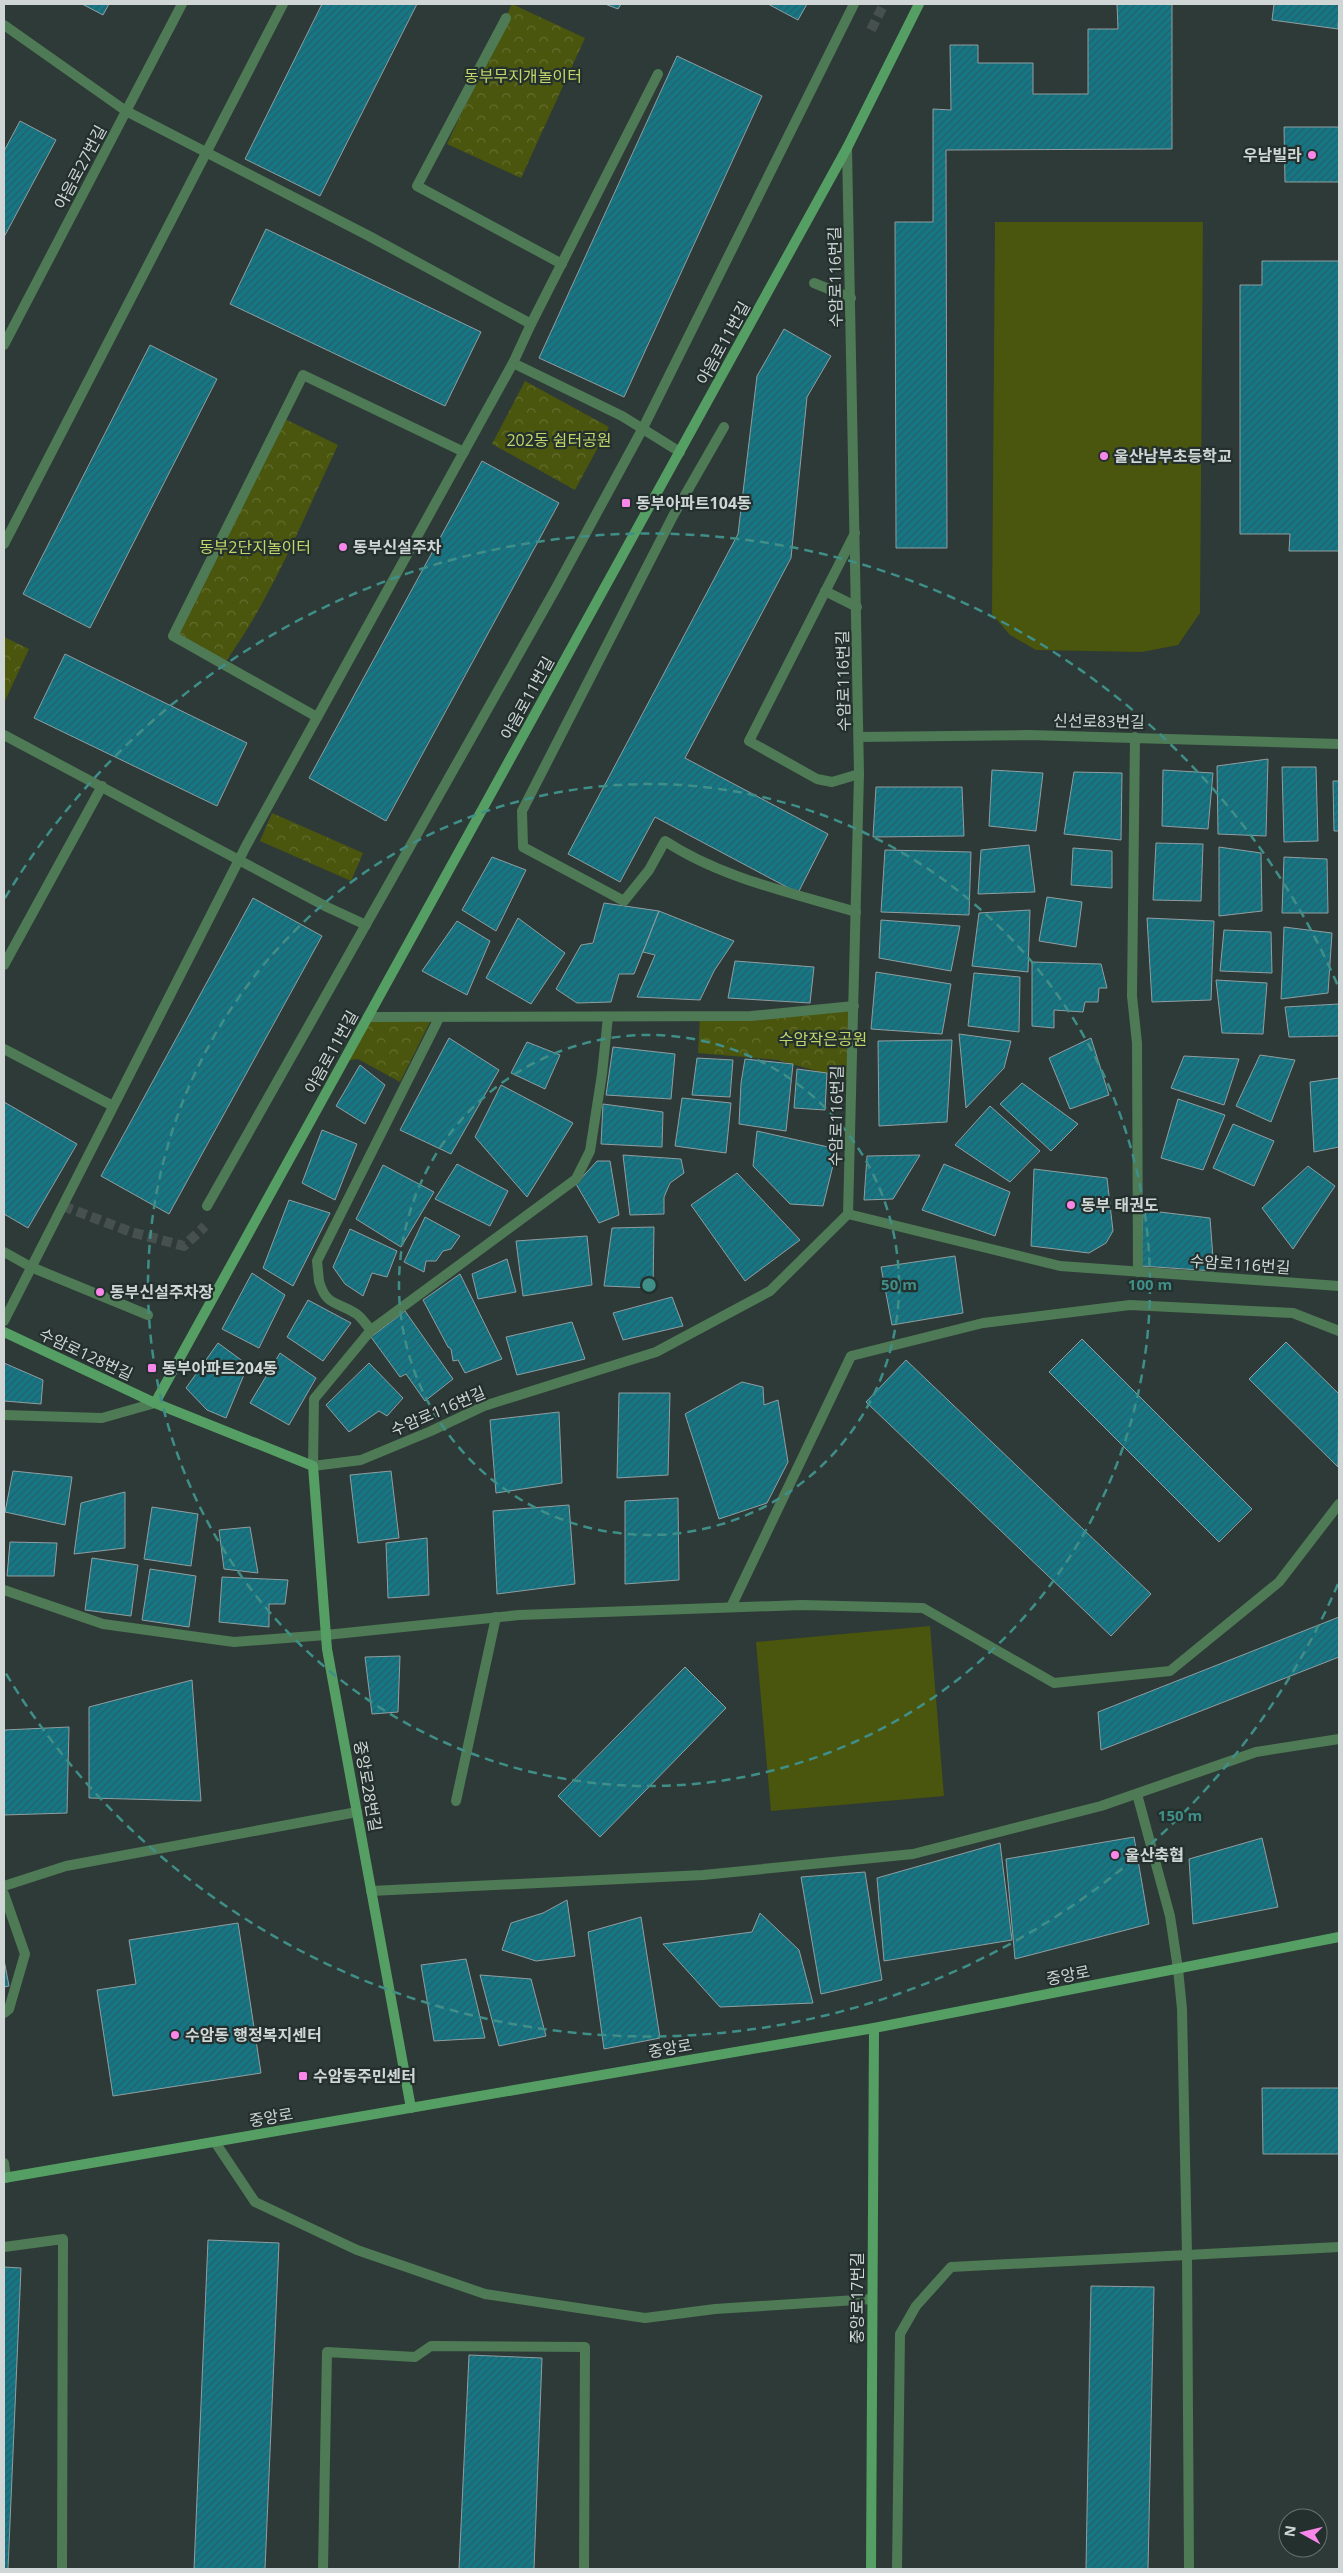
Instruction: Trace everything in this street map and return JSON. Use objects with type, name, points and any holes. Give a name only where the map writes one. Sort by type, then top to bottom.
[{"type":"street","name":"야음로27번길","points":[[4,345],[182,4]]},
{"type":"street","points":[[4,544],[283,4]]},
{"type":"street","points":[[207,1206],[556,588],[643,428],[854,4]]},
{"type":"street","name":"야음로11번길","points":[[155,1403],[847,148],[919,4]]},
{"type":"street","points":[[506,18],[417,186],[562,264]]},
{"type":"street","points":[[4,25],[126,111],[368,236],[531,324]]},
{"type":"street","points":[[4,1321],[239,859],[513,363],[658,74]]},
{"type":"street","name":"수암로116번길","points":[[155,1403],[313,1466],[361,1460],[432,1431],[484,1406],[656,1352],[770,1291],[848,1214],[859,737],[847,148]]},
{"type":"street","points":[[814,283],[851,298]]},
{"type":"street","points":[[513,363],[643,428],[680,452]]},
{"type":"street","points":[[317,717],[173,636],[304,375],[464,452]]},
{"type":"street","points":[[724,427],[673,516],[522,811],[523,847],[624,901],[649,870],[665,841],[687,855],[750,881],[856,912]]},
{"type":"street","points":[[855,532],[749,741],[817,779],[832,782],[859,774]]},
{"type":"street","points":[[825,591],[857,607]]},
{"type":"street","points":[[4,735],[327,907],[366,925]]},
{"type":"street","name":"신선로83번길","points":[[859,737],[1029,735],[1339,744]]},
{"type":"street","points":[[1135,737],[1132,996],[1137,1043],[1138,1272]]},
{"type":"street","points":[[4,965],[102,786]]},
{"type":"street","points":[[368,1017],[751,1016],[854,1006]]},
{"type":"street","points":[[313,1466],[314,1399],[371,1330],[576,1179],[590,1152],[602,1074],[608,1017]]},
{"type":"street","points":[[371,1330],[356,1313],[334,1304],[322,1294],[318,1261],[439,1018]]},
{"type":"street","points":[[4,1049],[113,1106]]},
{"type":"street","name":"수암로116번길","points":[[848,1214],[1060,1266],[1339,1286]]},
{"type":"street","points":[[4,1252],[31,1267],[148,1316]]},
{"type":"street","points":[[732,1607],[851,1356],[983,1323],[1130,1305],[1293,1313],[1339,1331]]},
{"type":"street","name":"수암로128번길","points":[[4,1332],[155,1403]]},
{"type":"street","points":[[4,1415],[102,1418],[155,1403]]},
{"type":"street","name":"중앙로28번길","points":[[313,1466],[326,1635],[412,2108]]},
{"type":"street","points":[[4,1590],[103,1624],[234,1642],[326,1635],[496,1617],[802,1605],[923,1608],[1054,1682],[1170,1671],[1278,1582],[1339,1504]]},
{"type":"street","points":[[456,1801],[496,1617]]},
{"type":"street","points":[[372,1891],[703,1875],[913,1854],[1101,1806],[1256,1752],[1339,1740]]},
{"type":"street","points":[[1137,1794],[1170,1916],[1182,2008],[1187,2255],[1189,2569]]},
{"type":"street","points":[[4,1886],[66,1866],[357,1812]]},
{"type":"street","points":[[4,1894],[25,1954],[9,2009],[4,2013]]},
{"type":"street","name":"중앙로","points":[[5,2178],[874,2028],[1339,1937]]},
{"type":"street","name":"중앙로17번길","points":[[870,2569],[874,2028]]},
{"type":"street","points":[[215,2142],[255,2202],[357,2250],[485,2294],[644,2318],[715,2309],[872,2299]]},
{"type":"street","points":[[4,2163],[5,2178]]},
{"type":"street","points":[[4,2247],[63,2239],[62,2569]]},
{"type":"street","points":[[896,2569],[900,2334],[916,2306],[950,2267],[1339,2247]]},
{"type":"street","points":[[323,2569],[327,2352],[415,2357],[431,2346],[585,2348],[584,2569]]},
{"type":"green space","name":"동부무지개놀이터","points":[[512,4],[585,38],[521,178],[447,144]]},
{"type":"green space","points":[[995,222],[1203,222],[1200,613],[1178,645],[1142,652],[1036,650],[1010,635],[992,614]]},
{"type":"green space","name":"202동 쉼터공원","points":[[525,381],[609,427],[575,490],[492,444]]},
{"type":"green space","name":"동부2단지놀이터","points":[[283,418],[338,445],[272,585],[241,639],[224,664],[174,637]]},
{"type":"green space","points":[[4,637],[29,649],[4,703]]},
{"type":"green space","points":[[272,813],[363,853],[351,881],[260,841]]},
{"type":"green space","name":"수암작은공원","points":[[854,1006],[852,1081],[778,1060],[698,1053],[700,1017]]},
{"type":"green space","points":[[368,1017],[432,1018],[400,1082],[358,1059],[344,1061]]},
{"type":"green space","points":[[930,1626],[944,1796],[771,1811],[756,1642]]},
{"type":"building","points":[[82,4],[109,4],[103,15]]},
{"type":"building","points":[[322,4],[417,4],[320,196],[245,159]]},
{"type":"building","points":[[605,4],[621,4],[618,9]]},
{"type":"building","points":[[768,4],[807,4],[798,20]]},
{"type":"building","points":[[1117,4],[1172,4],[1172,149],[946,150],[947,548],[896,548],[895,222],[933,222],[933,109],[951,110],[950,45],[978,45],[978,63],[1033,63],[1033,94],[1088,94],[1088,29],[1118,29]]},
{"type":"building","points":[[1274,4],[1339,4],[1338,29],[1272,20]]},
{"type":"building","points":[[677,56],[762,96],[624,397],[539,358]]},
{"type":"building","points":[[20,121],[56,140],[4,237],[4,151]]},
{"type":"building","name":"우남빌라","points":[[1284,127],[1339,127],[1339,182],[1285,182]]},
{"type":"building","points":[[266,229],[481,332],[445,406],[230,304]]},
{"type":"building","points":[[1262,261],[1339,261],[1339,551],[1289,551],[1290,534],[1240,534],[1240,285],[1262,285]]},
{"type":"building","points":[[784,329],[831,356],[807,397],[791,558],[685,758],[828,834],[798,893],[655,817],[620,882],[568,854],[738,534],[757,376]]},
{"type":"building","points":[[150,345],[217,379],[90,628],[23,594]]},
{"type":"building","points":[[482,461],[559,503],[386,821],[309,778]]},
{"type":"building","points":[[65,654],[247,743],[217,806],[34,718]]},
{"type":"building","points":[[1268,759],[1266,836],[1218,834],[1217,766]]},
{"type":"building","points":[[1282,767],[1316,767],[1318,841],[1284,842]]},
{"type":"building","points":[[992,770],[1043,773],[1036,831],[989,826]]},
{"type":"building","points":[[1163,770],[1213,773],[1208,829],[1162,826]]},
{"type":"building","points":[[1074,772],[1122,773],[1121,840],[1064,834]]},
{"type":"building","points":[[1333,781],[1339,781],[1339,831],[1334,831]]},
{"type":"building","points":[[876,787],[962,787],[964,836],[873,837]]},
{"type":"building","points":[[1156,843],[1203,844],[1201,901],[1153,900]]},
{"type":"building","points":[[1029,845],[1035,892],[978,894],[981,850]]},
{"type":"building","points":[[1219,847],[1261,853],[1262,911],[1219,916]]},
{"type":"building","points":[[1073,848],[1112,851],[1112,888],[1071,885]]},
{"type":"building","points":[[885,850],[971,852],[969,915],[881,912]]},
{"type":"building","points":[[492,857],[526,870],[496,931],[462,910]]},
{"type":"building","points":[[1284,857],[1327,859],[1328,913],[1282,913]]},
{"type":"building","points":[[1047,897],[1082,902],[1076,947],[1039,941]]},
{"type":"building","points":[[253,898],[322,936],[169,1214],[101,1176]]},
{"type":"building","points":[[604,903],[659,911],[634,974],[619,974],[611,1002],[577,1003],[556,989],[581,945],[593,943]]},
{"type":"building","points":[[1030,910],[1028,972],[972,966],[979,913]]},
{"type":"building","points":[[659,911],[734,941],[714,971],[700,1000],[637,997],[655,955],[643,952]]},
{"type":"building","points":[[518,918],[565,953],[531,1004],[486,978]]},
{"type":"building","points":[[1147,918],[1214,921],[1211,1000],[1152,1002]]},
{"type":"building","points":[[881,920],[960,926],[951,971],[879,958]]},
{"type":"building","points":[[457,921],[490,941],[467,995],[422,971]]},
{"type":"building","points":[[1284,927],[1332,933],[1328,993],[1281,999]]},
{"type":"building","points":[[1224,930],[1271,932],[1272,973],[1220,971]]},
{"type":"building","points":[[735,961],[814,967],[810,1003],[728,998]]},
{"type":"building","points":[[1032,962],[1101,964],[1107,988],[1099,988],[1098,1002],[1085,1002],[1083,1012],[1054,1010],[1054,1028],[1032,1026]]},
{"type":"building","points":[[876,972],[951,984],[942,1034],[871,1029]]},
{"type":"building","points":[[974,973],[1020,977],[1019,1032],[968,1026]]},
{"type":"building","points":[[1216,980],[1267,983],[1263,1034],[1222,1033]]},
{"type":"building","points":[[1339,1004],[1339,1036],[1289,1037],[1285,1007]]},
{"type":"building","points":[[959,1034],[1011,1041],[1004,1068],[966,1108]]},
{"type":"building","points":[[449,1038],[499,1070],[451,1154],[400,1130]]},
{"type":"building","points":[[1091,1038],[1109,1095],[1070,1109],[1049,1058]]},
{"type":"building","points":[[952,1040],[947,1122],[879,1126],[878,1041]]},
{"type":"building","points":[[527,1042],[560,1055],[545,1089],[511,1073]]},
{"type":"building","points":[[613,1047],[675,1054],[671,1099],[606,1095]]},
{"type":"building","points":[[1260,1055],[1295,1060],[1271,1122],[1236,1106]]},
{"type":"building","points":[[1184,1056],[1239,1059],[1224,1105],[1171,1088]]},
{"type":"building","points":[[697,1058],[733,1060],[730,1097],[692,1095]]},
{"type":"building","points":[[745,1059],[793,1064],[786,1131],[739,1124],[741,1083]]},
{"type":"building","points":[[360,1065],[385,1085],[365,1124],[336,1106]]},
{"type":"building","points":[[797,1069],[827,1073],[825,1110],[794,1108]]},
{"type":"building","points":[[1339,1078],[1339,1147],[1314,1152],[1310,1082]]},
{"type":"building","points":[[1022,1083],[1078,1124],[1051,1151],[1000,1104]]},
{"type":"building","points":[[501,1085],[573,1123],[527,1197],[475,1137]]},
{"type":"building","points":[[682,1098],[731,1103],[726,1153],[675,1146]]},
{"type":"building","points":[[1178,1099],[1225,1115],[1203,1170],[1161,1158]]},
{"type":"building","points":[[4,1102],[77,1144],[28,1228],[4,1214]]},
{"type":"building","points":[[603,1104],[663,1112],[662,1147],[601,1144]]},
{"type":"building","points":[[990,1106],[1040,1151],[1010,1182],[955,1145]]},
{"type":"building","points":[[1233,1124],[1274,1141],[1254,1186],[1213,1168]]},
{"type":"building","points":[[322,1130],[357,1144],[335,1200],[302,1183]]},
{"type":"building","points":[[757,1131],[837,1149],[823,1206],[790,1204],[753,1166]]},
{"type":"building","points":[[623,1155],[681,1159],[684,1173],[670,1183],[664,1197],[664,1214],[630,1215]]},
{"type":"building","points":[[920,1155],[893,1199],[864,1200],[867,1156]]},
{"type":"building","points":[[597,1161],[610,1161],[619,1215],[599,1223],[576,1184]]},
{"type":"building","points":[[457,1164],[508,1191],[490,1226],[435,1199]]},
{"type":"building","points":[[944,1164],[1010,1192],[995,1236],[922,1210]]},
{"type":"building","points":[[383,1165],[434,1192],[401,1247],[356,1219]]},
{"type":"building","points":[[1308,1166],[1335,1186],[1293,1249],[1262,1208]]},
{"type":"building","name":"동부 태권도","points":[[1034,1169],[1107,1178],[1113,1231],[1106,1243],[1089,1253],[1031,1246]]},
{"type":"building","points":[[737,1173],[800,1240],[745,1281],[691,1205]]},
{"type":"building","points":[[289,1200],[330,1213],[293,1286],[263,1268]]},
{"type":"building","points":[[1143,1210],[1210,1218],[1214,1271],[1141,1266]]},
{"type":"building","points":[[425,1217],[460,1236],[451,1249],[443,1251],[436,1261],[426,1261],[424,1272],[404,1262]]},
{"type":"building","points":[[654,1227],[653,1288],[604,1286],[612,1228]]},
{"type":"building","points":[[350,1229],[397,1251],[387,1277],[372,1273],[363,1296],[345,1284],[333,1267]]},
{"type":"building","points":[[587,1236],[592,1285],[523,1296],[516,1241]]},
{"type":"building","points":[[955,1256],[963,1313],[892,1325],[881,1267]]},
{"type":"building","points":[[507,1259],[516,1292],[478,1299],[472,1274]]},
{"type":"building","points":[[252,1273],[285,1295],[259,1348],[222,1329]]},
{"type":"building","points":[[460,1274],[502,1359],[465,1373],[458,1360],[453,1361],[451,1349],[448,1347],[423,1300]]},
{"type":"building","points":[[672,1297],[683,1326],[623,1340],[613,1313]]},
{"type":"building","points":[[308,1300],[351,1323],[323,1361],[287,1337]]},
{"type":"building","points":[[405,1311],[453,1379],[425,1401],[406,1374],[400,1377],[371,1337]]},
{"type":"building","points":[[572,1322],[585,1359],[517,1375],[506,1337]]},
{"type":"building","points":[[1082,1339],[1252,1509],[1219,1542],[1049,1372]]},
{"type":"building","points":[[1286,1342],[1339,1394],[1338,1467],[1249,1379]]},
{"type":"building","points":[[218,1343],[248,1365],[226,1418],[207,1410],[186,1388]]},
{"type":"building","points":[[280,1353],[316,1378],[289,1425],[250,1403]]},
{"type":"building","points":[[906,1360],[1151,1594],[1111,1636],[866,1402]]},
{"type":"building","points":[[4,1363],[43,1380],[41,1404],[4,1401]]},
{"type":"building","points":[[369,1363],[403,1398],[387,1416],[379,1411],[349,1432],[326,1405]]},
{"type":"building","points":[[742,1382],[763,1387],[764,1405],[778,1400],[788,1462],[767,1503],[719,1519],[685,1414]]},
{"type":"building","points":[[619,1393],[670,1393],[668,1475],[617,1478]]},
{"type":"building","points":[[559,1412],[562,1483],[496,1493],[490,1420]]},
{"type":"building","points":[[13,1471],[72,1477],[65,1525],[5,1512]]},
{"type":"building","points":[[391,1471],[399,1538],[358,1543],[350,1475]]},
{"type":"building","points":[[125,1492],[125,1548],[74,1554],[81,1503]]},
{"type":"building","points":[[678,1498],[679,1580],[625,1584],[625,1501]]},
{"type":"building","points":[[569,1505],[575,1584],[497,1594],[493,1511]]},
{"type":"building","points":[[152,1507],[198,1514],[191,1566],[144,1559]]},
{"type":"building","points":[[250,1527],[258,1573],[224,1569],[219,1530]]},
{"type":"building","points":[[427,1538],[429,1595],[388,1598],[386,1543]]},
{"type":"building","points":[[10,1542],[57,1543],[54,1576],[7,1576]]},
{"type":"building","points":[[92,1558],[138,1565],[131,1616],[85,1610]]},
{"type":"building","points":[[150,1569],[196,1576],[189,1627],[142,1620]]},
{"type":"building","points":[[222,1577],[288,1580],[285,1604],[269,1604],[269,1627],[219,1622]]},
{"type":"building","points":[[1339,1617],[1339,1657],[1101,1750],[1098,1712]]},
{"type":"building","points":[[400,1656],[398,1712],[372,1714],[365,1657]]},
{"type":"building","points":[[685,1667],[726,1708],[600,1837],[558,1796]]},
{"type":"building","points":[[192,1680],[201,1801],[89,1798],[89,1707]]},
{"type":"building","points":[[69,1727],[67,1813],[4,1815],[4,1730]]},
{"type":"building","points":[[1134,1837],[1149,1924],[1015,1959],[1006,1859]]},
{"type":"building","points":[[1262,1838],[1278,1907],[1193,1924],[1189,1859]]},
{"type":"building","points":[[1000,1843],[1012,1940],[884,1961],[877,1878]]},
{"type":"building","points":[[865,1872],[882,1980],[821,1994],[801,1877]]},
{"type":"building","points":[[567,1900],[575,1956],[536,1961],[502,1950],[511,1923],[543,1913]]},
{"type":"building","points":[[760,1913],[799,1950],[813,2003],[720,2007],[663,1944],[752,1932]]},
{"type":"building","points":[[641,1917],[660,2038],[604,2049],[588,1932]]},
{"type":"building","points":[[238,1923],[261,2073],[113,2096],[97,1990],[136,1984],[129,1940]]},
{"type":"building","points":[[466,1959],[485,2038],[434,2041],[421,1965]]},
{"type":"building","points":[[4,1960],[9,1986],[4,1987]]},
{"type":"building","points":[[480,1975],[531,1979],[546,2036],[499,2046]]},
{"type":"building","points":[[1262,2088],[1339,2088],[1339,2154],[1263,2154]]},
{"type":"building","points":[[208,2240],[279,2243],[265,2569],[194,2569]]},
{"type":"building","points":[[4,2267],[21,2268],[8,2569],[4,2569]]},
{"type":"building","points":[[1091,2286],[1154,2287],[1148,2569],[1086,2569]]},
{"type":"building","points":[[469,2355],[542,2358],[534,2569],[459,2569]]},
{"type":"tunnel","points":[[871,30],[884,4]]},
{"type":"tunnel","points":[[63,1206],[131,1232],[184,1246],[205,1226]]},
{"type":"place","name":"우남빌라","points":[[1312,155]]},
{"type":"place","name":"울산남부초등학교","points":[[1104,456]]},
{"type":"place","name":"동부아파트104동","points":[[626,503]]},
{"type":"place","name":"동부신설주차","points":[[343,547]]},
{"type":"place","name":"동부 태권도","points":[[1071,1205]]},
{"type":"place","name":"동부신설주차장","points":[[100,1292]]},
{"type":"place","name":"동부아파트204동","points":[[152,1368]]},
{"type":"place","name":"울산축협","points":[[1115,1855]]},
{"type":"place","name":"수암동 행정복지센터","points":[[175,2035]]},
{"type":"place","name":"수암동주민센터","points":[[303,2076]]}]
